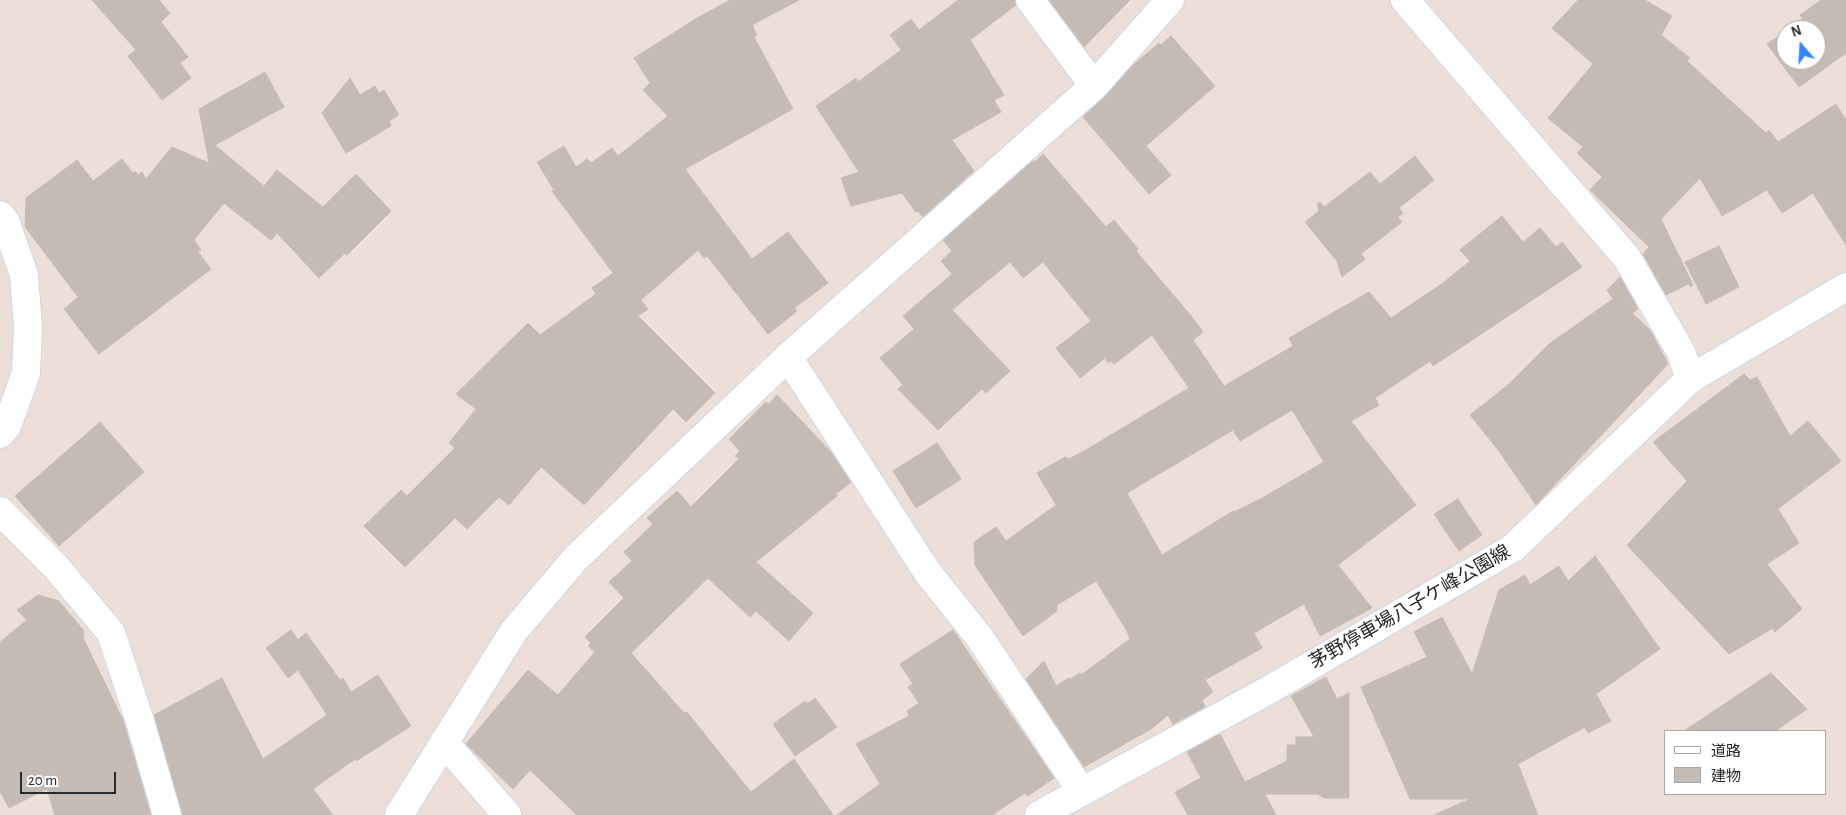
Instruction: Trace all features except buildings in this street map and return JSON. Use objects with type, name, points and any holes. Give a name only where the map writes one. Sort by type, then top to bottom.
[{"type":"street","points":[[1030,0],[1094,86]]},
{"type":"street","points":[[399,815],[514,631],[576,558],[788,357],[1094,86],[1170,0]]},
{"type":"street","points":[[1405,0],[1627,258],[1681,352],[1690,379]]},
{"type":"street","points":[[0,215],[6,223],[24,275],[28,327],[26,373],[7,426],[0,434]]},
{"type":"street","name":"茅野停車場八子ケ峰公園線","points":[[1039,815],[1267,691],[1513,548],[1690,379],[1846,287]]},
{"type":"street","points":[[788,357],[928,573],[980,638],[1082,792]]},
{"type":"street","points":[[0,511],[56,567],[111,634],[139,718],[167,815]]},
{"type":"street","points":[[444,742],[507,815]]}]
